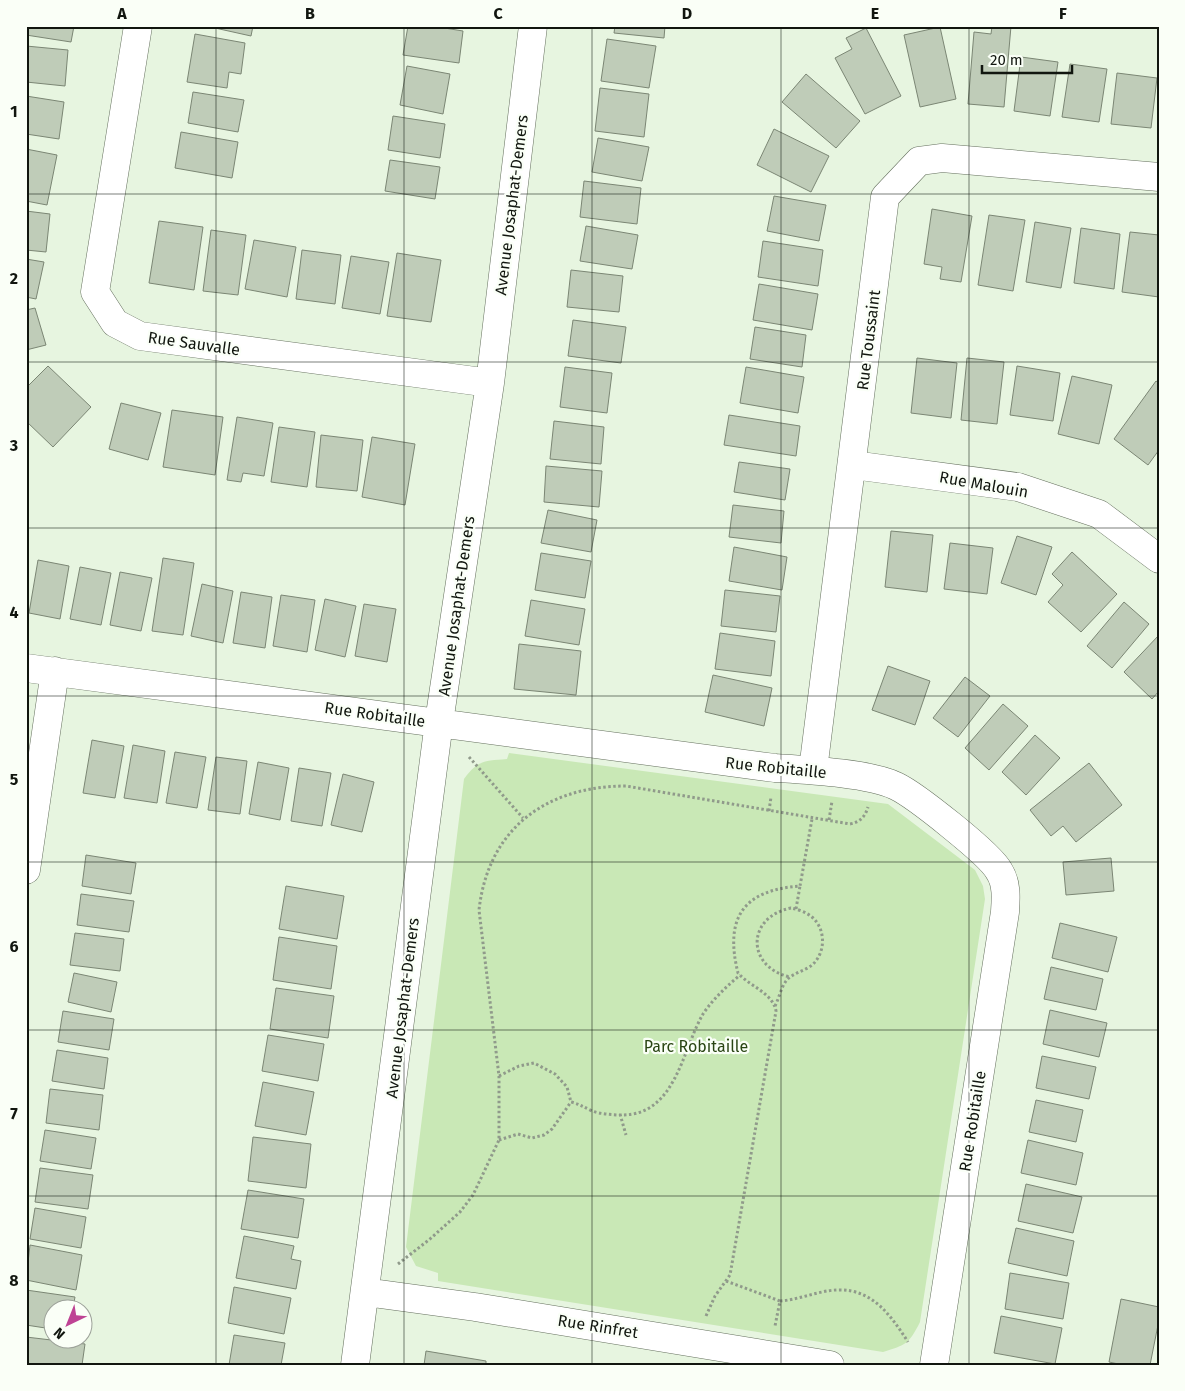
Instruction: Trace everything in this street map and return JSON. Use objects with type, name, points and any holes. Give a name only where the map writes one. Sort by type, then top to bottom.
[{"type":"street","name":"Rue Sauvalle","points":[[138,26],[95,292],[115,323],[140,336],[490,383]]},
{"type":"street","name":"Avenue Josaphat-Demers","points":[[355,1365],[439,722],[490,383],[533,26]]},
{"type":"street","name":"Rue Toussaint","points":[[813,770],[853,465],[885,196],[919,161],[942,158],[1159,177]]},
{"type":"street","name":"Rue Malouin","points":[[853,465],[1018,487],[1098,514],[1159,558]]},
{"type":"street","name":"Rue Robitaille","points":[[26,668],[775,768],[813,770],[874,780],[896,786],[990,858],[1000,872],[1006,893],[1005,912],[934,1365]]},
{"type":"street","points":[[26,870],[55,671]]},
{"type":"street","name":"Rue Rinfret","points":[[365,1292],[476,1307],[700,1343],[736,1357],[769,1354],[830,1365]]},
{"type":"path","points":[[439,722],[523,818]]},
{"type":"path","points":[[365,1292],[460,1212],[473,1195],[499,1140],[499,1076],[479,910],[481,890],[492,861],[501,845],[523,818],[557,799],[598,786],[626,786],[850,824],[857,823],[863,818],[868,809],[874,780]]},
{"type":"path","points":[[796,909],[812,819]]},
{"type":"path","points":[[775,1006],[769,997],[740,975],[733,946],[734,931],[745,906],[753,897],[772,889],[800,886]]},
{"type":"path","points":[[700,1343],[708,1308],[730,1275],[739,1234],[776,1017],[775,1006],[785,982],[790,977],[814,964],[821,954],[822,934],[812,916],[791,908],[772,914],[758,934],[756,944],[760,956],[776,974],[790,977]]},
{"type":"path","points":[[571,1102],[580,1104],[592,1111],[620,1114],[649,1106],[660,1100],[670,1089],[702,1016],[711,1002],[740,975]]},
{"type":"path","points":[[499,1076],[519,1066],[534,1064],[554,1074],[567,1087],[571,1102]]},
{"type":"path","points":[[499,1140],[518,1134],[532,1138],[544,1136],[552,1129],[571,1102]]},
{"type":"path","points":[[620,1114],[626,1135]]},
{"type":"path","points":[[726,1281],[780,1301],[824,1292],[856,1292],[871,1298],[883,1307],[909,1344]]},
{"type":"path","points":[[769,1354],[780,1301]]},
{"type":"green space","name":"Parc Robitaille","points":[[509,753],[888,804],[975,870],[983,886],[985,899],[920,1322],[906,1343],[883,1352],[438,1281],[438,1273],[416,1266],[406,1247],[464,779],[478,765],[487,761],[507,759]]},
{"type":"building","points":[[26,26],[74,26],[71,42],[26,35]]},
{"type":"building","points":[[206,26],[253,26],[251,36]]},
{"type":"building","points":[[408,26],[432,26],[463,31],[459,63],[403,55]]},
{"type":"building","points":[[615,26],[665,26],[664,38],[614,33]]},
{"type":"building","points":[[992,26],[1011,26],[1004,107],[968,104],[974,32],[991,34]]},
{"type":"building","points":[[940,27],[956,99],[920,107],[904,35]]},
{"type":"building","points":[[866,28],[901,96],[865,114],[835,58],[852,49],[846,38]]},
{"type":"building","points":[[195,34],[245,43],[241,74],[229,72],[227,88],[187,82]]},
{"type":"building","points":[[607,39],[656,46],[649,88],[601,81]]},
{"type":"building","points":[[26,46],[68,50],[65,86],[26,82]]},
{"type":"building","points":[[1021,57],[1058,62],[1050,116],[1014,111]]},
{"type":"building","points":[[1070,64],[1107,69],[1099,122],[1062,117]]},
{"type":"building","points":[[407,66],[450,74],[443,114],[400,105]]},
{"type":"building","points":[[1117,73],[1157,78],[1151,128],[1111,124]]},
{"type":"building","points":[[806,74],[860,121],[836,148],[782,102]]},
{"type":"building","points":[[600,88],[649,94],[644,137],[595,131]]},
{"type":"building","points":[[193,92],[244,100],[238,132],[188,123]]},
{"type":"building","points":[[26,96],[64,102],[59,139],[26,134]]},
{"type":"building","points":[[393,116],[445,124],[440,158],[388,150]]},
{"type":"building","points":[[774,129],[829,156],[811,192],[757,165]]},
{"type":"building","points":[[181,132],[238,142],[232,178],[175,168]]},
{"type":"building","points":[[598,138],[649,147],[642,181],[592,172]]},
{"type":"building","points":[[26,149],[57,155],[47,205],[26,201]]},
{"type":"building","points":[[390,160],[440,167],[435,199],[385,191]]},
{"type":"building","points":[[584,181],[641,188],[637,224],[580,217]]},
{"type":"building","points":[[774,196],[826,205],[819,241],[767,231]]},
{"type":"building","points":[[932,209],[972,216],[961,282],[940,279],[942,267],[924,264]]},
{"type":"building","points":[[26,211],[50,214],[46,252],[26,250]]},
{"type":"building","points":[[989,215],[1025,220],[1013,291],[978,285]]},
{"type":"building","points":[[159,221],[203,227],[194,290],[149,283]]},
{"type":"building","points":[[1035,222],[1071,228],[1061,288],[1026,282]]},
{"type":"building","points":[[586,226],[638,235],[632,269],[580,261]]},
{"type":"building","points":[[1081,228],[1120,234],[1114,289],[1074,283]]},
{"type":"building","points":[[211,230],[246,235],[238,295],[203,291]]},
{"type":"building","points":[[1130,232],[1159,235],[1159,297],[1122,292]]},
{"type":"building","points":[[254,240],[296,247],[287,297],[245,289]]},
{"type":"building","points":[[763,241],[823,250],[818,286],[758,277]]},
{"type":"building","points":[[302,250],[341,255],[335,304],[296,299]]},
{"type":"building","points":[[397,253],[441,260],[431,322],[387,316]]},
{"type":"building","points":[[351,256],[389,262],[380,314],[342,308]]},
{"type":"building","points":[[26,259],[44,262],[36,299],[26,297]]},
{"type":"building","points":[[571,270],[623,276],[619,312],[567,307]]},
{"type":"building","points":[[759,284],[818,294],[812,330],[753,320]]},
{"type":"building","points":[[35,308],[46,345],[26,350],[26,310]]},
{"type":"building","points":[[573,320],[626,327],[621,363],[568,356]]},
{"type":"building","points":[[755,327],[806,335],[802,367],[750,359]]},
{"type":"building","points":[[917,358],[957,363],[951,418],[911,413]]},
{"type":"building","points":[[967,358],[1004,362],[997,424],[961,420]]},
{"type":"building","points":[[48,366],[91,407],[53,447],[26,421],[26,388]]},
{"type":"building","points":[[1017,366],[1060,373],[1053,421],[1010,415]]},
{"type":"building","points":[[565,367],[612,373],[607,413],[560,407]]},
{"type":"building","points":[[746,367],[804,377],[798,413],[740,403]]},
{"type":"building","points":[[1072,376],[1112,385],[1099,444],[1058,434]]},
{"type":"building","points":[[1156,381],[1159,383],[1159,450],[1148,465],[1114,439]]},
{"type":"building","points":[[121,403],[161,413],[148,460],[109,449]]},
{"type":"building","points":[[172,410],[223,417],[215,475],[163,467]]},
{"type":"building","points":[[729,415],[800,426],[796,456],[724,445]]},
{"type":"building","points":[[237,417],[273,423],[264,476],[243,473],[241,482],[227,480]]},
{"type":"building","points":[[554,421],[604,427],[601,464],[550,459]]},
{"type":"building","points":[[279,427],[315,432],[307,487],[271,482]]},
{"type":"building","points":[[321,435],[363,440],[357,491],[316,487]]},
{"type":"building","points":[[372,437],[415,444],[405,505],[362,497]]},
{"type":"building","points":[[739,462],[790,469],[785,500],[734,492]]},
{"type":"building","points":[[546,466],[602,471],[599,507],[544,502]]},
{"type":"building","points":[[733,505],[784,511],[781,543],[729,537]]},
{"type":"building","points":[[548,510],[597,520],[591,552],[541,543]]},
{"type":"building","points":[[891,531],[933,535],[927,592],[885,587]]},
{"type":"building","points":[[1017,536],[1052,547],[1036,595],[1001,583]]},
{"type":"building","points":[[950,543],[993,548],[987,594],[944,589]]},
{"type":"building","points":[[734,547],[787,557],[782,590],[729,581]]},
{"type":"building","points":[[1072,552],[1117,594],[1081,632],[1048,602],[1063,585],[1052,574]]},
{"type":"building","points":[[541,553],[591,561],[585,598],[535,590]]},
{"type":"building","points":[[163,558],[194,563],[183,635],[152,631]]},
{"type":"building","points":[[38,560],[69,566],[60,619],[29,613]]},
{"type":"building","points":[[80,567],[111,573],[101,625],[70,619]]},
{"type":"building","points":[[120,572],[152,578],[141,631],[110,625]]},
{"type":"building","points":[[202,584],[233,591],[223,643],[191,636]]},
{"type":"building","points":[[725,590],[780,596],[776,632],[721,626]]},
{"type":"building","points":[[241,592],[272,597],[265,648],[233,643]]},
{"type":"building","points":[[281,595],[315,600],[307,652],[273,646]]},
{"type":"building","points":[[325,599],[356,606],[345,657],[315,650]]},
{"type":"building","points":[[531,600],[585,609],[579,645],[525,636]]},
{"type":"building","points":[[1124,602],[1149,624],[1112,668],[1087,646]]},
{"type":"building","points":[[364,604],[396,609],[387,662],[355,656]]},
{"type":"building","points":[[720,633],[775,641],[771,676],[715,669]]},
{"type":"building","points":[[1159,635],[1159,691],[1152,699],[1124,672]]},
{"type":"building","points":[[519,644],[581,651],[576,695],[514,689]]},
{"type":"building","points":[[888,666],[930,681],[915,725],[872,710]]},
{"type":"building","points":[[713,675],[772,688],[764,726],[705,712]]},
{"type":"building","points":[[965,677],[990,696],[958,737],[933,718]]},
{"type":"building","points":[[1003,704],[1028,726],[989,770],[965,748]]},
{"type":"building","points":[[1035,735],[1060,758],[1026,795],[1002,772]]},
{"type":"building","points":[[92,740],[124,746],[115,798],[83,793]]},
{"type":"building","points":[[133,745],[165,751],[157,803],[124,798]]},
{"type":"building","points":[[175,752],[206,757],[197,808],[166,803]]},
{"type":"building","points":[[216,757],[247,761],[240,814],[208,810]]},
{"type":"building","points":[[258,762],[289,768],[280,820],[249,814]]},
{"type":"building","points":[[1089,763],[1122,805],[1076,842],[1063,826],[1051,836],[1030,810]]},
{"type":"building","points":[[299,768],[331,773],[322,826],[291,821]]},
{"type":"building","points":[[343,774],[374,782],[362,832],[331,825]]},
{"type":"building","points":[[86,855],[136,863],[131,894],[82,886]]},
{"type":"building","points":[[1111,858],[1114,891],[1066,895],[1063,862]]},
{"type":"building","points":[[286,886],[344,896],[337,939],[279,929]]},
{"type":"building","points":[[81,894],[134,901],[129,932],[77,925]]},
{"type":"building","points":[[1060,923],[1117,937],[1108,972],[1052,958]]},
{"type":"building","points":[[75,933],[124,939],[120,971],[70,965]]},
{"type":"building","points":[[279,937],[337,946],[331,989],[273,980]]},
{"type":"building","points":[[1051,967],[1103,979],[1096,1010],[1044,999]]},
{"type":"building","points":[[74,973],[117,982],[111,1012],[68,1002]]},
{"type":"building","points":[[276,988],[334,996],[328,1038],[270,1029]]},
{"type":"building","points":[[1050,1010],[1107,1023],[1099,1057],[1043,1044]]},
{"type":"building","points":[[63,1011],[114,1019],[109,1050],[58,1042]]},
{"type":"building","points":[[268,1035],[324,1044],[318,1081],[262,1071]]},
{"type":"building","points":[[57,1050],[108,1058],[104,1089],[52,1081]]},
{"type":"building","points":[[1042,1056],[1096,1067],[1089,1099],[1036,1088]]},
{"type":"building","points":[[263,1082],[314,1092],[306,1135],[255,1126]]},
{"type":"building","points":[[50,1089],[103,1095],[99,1130],[46,1123]]},
{"type":"building","points":[[1036,1100],[1083,1110],[1076,1142],[1029,1132]]},
{"type":"building","points":[[45,1130],[96,1138],[91,1169],[40,1161]]},
{"type":"building","points":[[253,1137],[311,1144],[306,1188],[248,1181]]},
{"type":"building","points":[[1028,1140],[1083,1153],[1076,1185],[1021,1173]]},
{"type":"building","points":[[40,1168],[93,1175],[88,1209],[35,1202]]},
{"type":"building","points":[[1026,1184],[1082,1197],[1073,1233],[1018,1221]]},
{"type":"building","points":[[248,1190],[304,1199],[298,1238],[241,1229]]},
{"type":"building","points":[[35,1208],[86,1217],[81,1248],[30,1239]]},
{"type":"building","points":[[1016,1228],[1074,1241],[1067,1276],[1008,1263]]},
{"type":"building","points":[[244,1236],[294,1246],[291,1259],[301,1261],[296,1289],[236,1278]]},
{"type":"building","points":[[30,1245],[82,1255],[76,1290],[26,1280]]},
{"type":"building","points":[[1010,1273],[1069,1283],[1063,1319],[1005,1309]]},
{"type":"building","points":[[234,1287],[291,1298],[284,1334],[228,1323]]},
{"type":"building","points":[[26,1290],[75,1297],[42,1298],[42,1327],[26,1325]]},
{"type":"building","points":[[1121,1299],[1159,1307],[1159,1320],[1150,1365],[1123,1365],[1109,1362]]},
{"type":"building","points":[[1001,1316],[1062,1328],[1055,1364],[994,1353]]},
{"type":"building","points":[[234,1335],[285,1343],[281,1365],[229,1365]]},
{"type":"building","points":[[26,1337],[42,1339],[42,1348],[84,1348],[82,1365],[26,1365]]},
{"type":"building","points":[[426,1351],[486,1361],[486,1365],[424,1365]]}]
